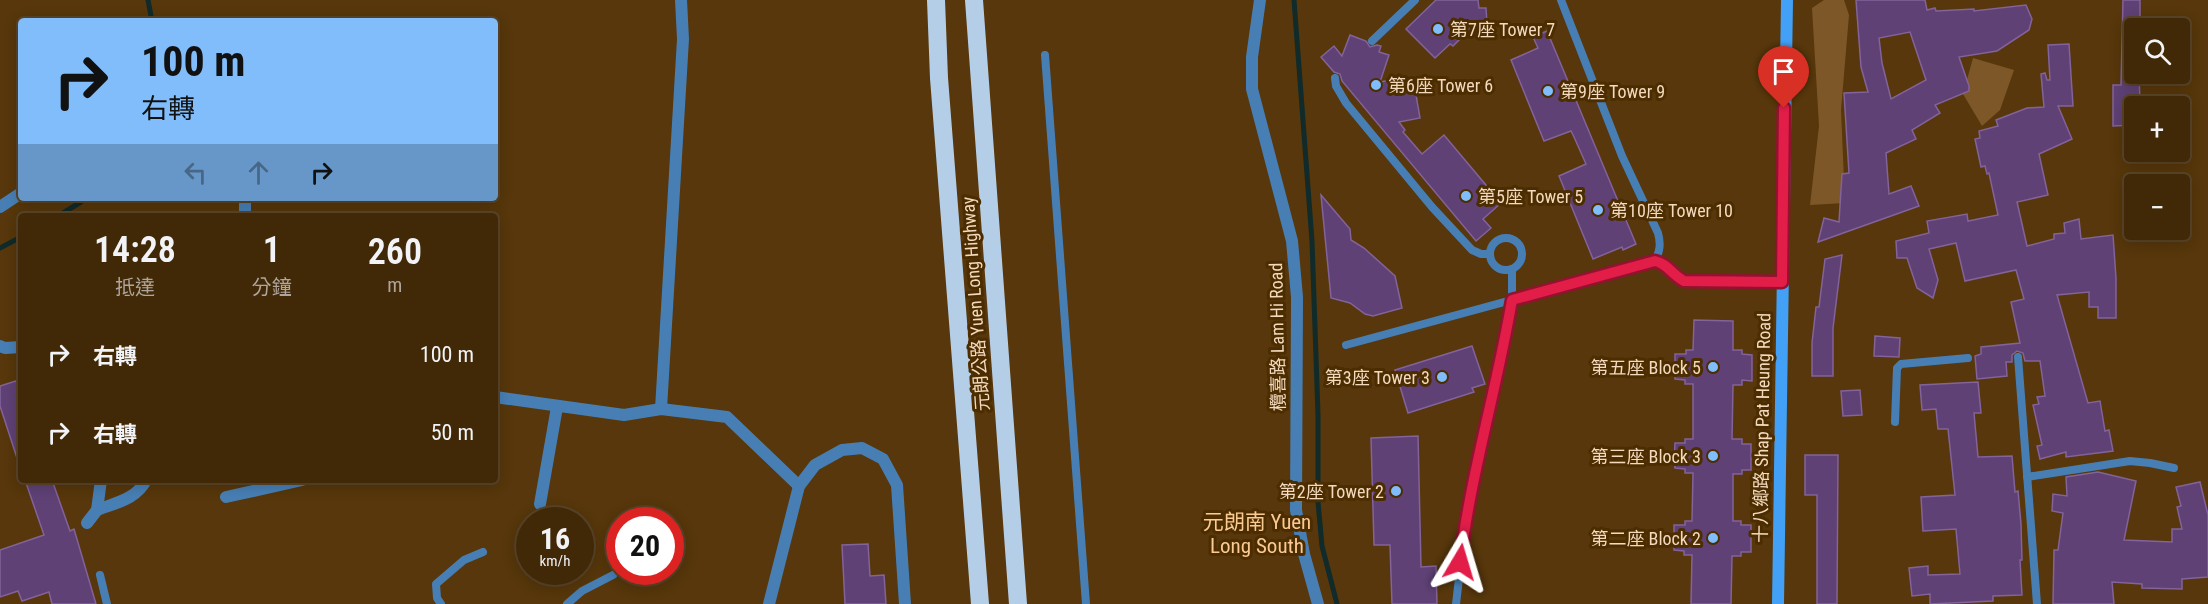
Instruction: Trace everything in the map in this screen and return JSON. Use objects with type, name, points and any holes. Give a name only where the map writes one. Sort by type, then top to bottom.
[{"type":"highway","name":"元朗公路 Yuen Long Highway","points":[[936,0],[939,78],[980,604]]},
{"type":"highway","name":"元朗公路 Yuen Long Highway","points":[[974,0],[1018,604]]},
{"type":"main road","name":"十八鄉路 Shap Pat Heung Road","points":[[1778,604],[1787,0]]},
{"type":"street","points":[[661,409],[683,39],[681,0]]},
{"type":"street","name":"欖喜路 Lam Hi Road","points":[[1260,0],[1252,57],[1252,89],[1292,241],[1295,262],[1297,297],[1296,510],[1304,554],[1318,604]]},
{"type":"street","points":[[0,207],[18,195]]},
{"type":"street","points":[[0,345],[5,348],[18,347]]},
{"type":"street","points":[[498,397],[624,415],[661,409],[727,417],[799,486]]},
{"type":"street","points":[[540,504],[557,407]]},
{"type":"street","points":[[769,604],[799,486],[815,465],[842,450],[862,447],[883,459],[897,485],[905,604]]},
{"type":"street","points":[[87,523],[97,510],[101,483]]},
{"type":"street","points":[[97,510],[124,500],[141,489],[144,483]]},
{"type":"street","points":[[226,497],[289,483]]},
{"type":"lane","points":[[1372,41],[1415,0]]},
{"type":"lane","points":[[1561,0],[1622,156],[1658,233],[1661,243],[1660,252],[1655,261]]},
{"type":"lane","points":[[1045,55],[1086,604]]},
{"type":"lane","points":[[1335,78],[1340,94],[1346,103],[1438,214],[1472,250],[1481,254],[1490,254]]},
{"type":"lane","points":[[1508,237],[1518,242],[1523,252],[1520,262],[1507,270],[1497,268],[1490,254],[1493,244],[1508,237]]},
{"type":"lane","points":[[1346,345],[1655,261],[1663,263],[1677,278],[1684,281],[1782,282]]},
{"type":"lane","points":[[1456,604],[1467,515],[1512,300],[1512,269]]},
{"type":"lane","points":[[2018,357],[2037,604]]},
{"type":"lane","points":[[1895,422],[1897,368],[1901,364],[1968,358]]},
{"type":"lane","points":[[2027,477],[2130,461],[2174,468]]},
{"type":"lane","points":[[441,604],[437,598],[436,584],[464,560],[483,552]]},
{"type":"lane","points":[[100,575],[107,604]]},
{"type":"lane","points":[[567,604],[582,591],[606,579]]},
{"type":"shaded area","points":[[1824,0],[1844,0],[1849,15],[1841,110],[1845,203],[1810,205],[1819,126],[1812,8]]},
{"type":"shaded area","points":[[1973,58],[2014,70],[2000,110],[1982,126],[1963,94]]},
{"type":"building","name":"第7座 Tower 7","points":[[1436,0],[1478,0],[1479,8],[1486,8],[1487,23],[1475,24],[1453,46],[1450,44],[1435,58],[1406,29]]},
{"type":"building","points":[[1856,0],[1925,0],[1927,10],[1935,8],[1936,11],[1974,9],[1974,11],[2026,5],[2032,19],[2029,30],[1997,51],[1959,57],[1969,91],[1935,105],[1940,113],[1912,130],[1916,139],[1886,153],[1889,194],[1911,186],[1919,206],[1818,242],[1824,218],[1839,222],[1842,174],[1849,173],[1844,93],[1868,92],[1861,67]],"holes":[[[1910,32],[1926,80],[1891,99],[1882,63],[1879,38]]]},
{"type":"building","points":[[2123,0],[2140,0],[2140,18],[2124,18],[2124,84],[2139,84],[2140,96],[2124,96],[2124,125],[2113,126],[2113,85],[2121,85]]},
{"type":"building","points":[[1547,31],[1636,244],[1593,259],[1559,176],[1586,164],[1571,131],[1544,141],[1511,60],[1538,48],[1533,37]]},
{"type":"building","points":[[1350,35],[1366,41],[1370,47],[1381,46],[1379,52],[1389,55],[1380,82],[1406,77],[1409,90],[1415,89],[1420,118],[1399,122],[1405,130],[1403,132],[1422,154],[1444,135],[1501,203],[1483,219],[1491,228],[1476,241],[1342,81],[1340,74],[1334,72],[1321,57],[1334,46],[1342,56]]},
{"type":"building","points":[[2069,44],[2073,106],[2058,106],[2072,139],[2039,154],[2048,195],[2017,202],[2027,246],[2054,239],[2054,234],[2065,233],[2064,223],[2079,219],[2081,239],[2113,235],[2116,318],[2098,318],[2098,307],[2089,307],[2089,292],[2057,295],[2088,403],[2100,401],[2105,431],[2109,430],[2113,451],[2066,457],[2066,452],[2040,459],[2037,446],[2042,445],[2033,405],[2039,404],[2037,397],[2045,396],[2040,361],[2025,361],[2023,353],[2017,351],[2012,355],[2012,362],[2006,362],[2007,376],[1977,379],[1975,356],[1981,354],[1981,347],[2020,343],[2011,302],[2024,299],[2016,270],[1965,281],[1956,243],[1929,249],[1938,280],[1933,298],[1917,288],[1907,258],[1897,258],[1896,241],[1929,233],[1927,221],[1967,214],[1968,221],[1998,215],[1989,173],[1987,174],[1985,166],[1981,167],[1975,139],[1980,138],[1979,131],[1998,126],[1996,120],[2027,108],[2044,107],[2041,74],[2045,73],[2047,80],[2050,80],[2048,45]]},
{"type":"building","points":[[1321,195],[1350,229],[1351,240],[1364,248],[1395,276],[1402,308],[1373,316],[1365,314],[1350,303],[1331,298]]},
{"type":"building","points":[[1842,255],[1833,328],[1833,376],[1812,376],[1812,343],[1816,307],[1819,307],[1825,259]]},
{"type":"building","points":[[1694,320],[1733,321],[1733,350],[1742,350],[1742,354],[1752,355],[1752,381],[1742,380],[1742,385],[1733,385],[1732,439],[1742,439],[1742,444],[1751,444],[1751,470],[1742,470],[1742,474],[1733,474],[1733,521],[1741,521],[1741,525],[1751,525],[1751,552],[1741,552],[1741,556],[1732,556],[1731,604],[1691,604],[1692,555],[1684,555],[1684,551],[1674,550],[1674,525],[1685,525],[1685,521],[1692,521],[1693,473],[1685,473],[1685,469],[1675,468],[1675,443],[1685,443],[1685,439],[1693,439],[1693,384],[1685,384],[1685,380],[1675,379],[1675,354],[1686,354],[1686,350],[1693,350]]},
{"type":"building","points":[[1875,336],[1900,338],[1899,357],[1874,356]]},
{"type":"building","name":"第3座 Tower 3","points":[[1472,346],[1485,384],[1472,388],[1474,392],[1408,413],[1395,370]]},
{"type":"building","points":[[16,381],[18,386],[18,461],[0,406],[0,386]]},
{"type":"building","points":[[1978,382],[1981,413],[1974,413],[1978,457],[2012,456],[2021,524],[2022,595],[1993,596],[1993,601],[1930,604],[1930,594],[1912,596],[1909,568],[1928,566],[1928,575],[1960,574],[1956,529],[1923,531],[1921,497],[1955,495],[1948,429],[1938,429],[1936,409],[1922,410],[1920,385]]},
{"type":"building","points":[[1860,390],[1862,415],[1843,416],[1841,391]]},
{"type":"building","name":"第2座 Tower 2","points":[[1418,436],[1421,567],[1436,566],[1437,604],[1392,604],[1390,545],[1374,545],[1371,438]]},
{"type":"building","points":[[1805,455],[1838,455],[1837,604],[1817,604],[1817,495],[1805,495]]},
{"type":"building","points":[[2098,472],[2136,481],[2124,540],[2172,542],[2172,529],[2182,529],[2177,507],[2181,506],[2176,487],[2200,482],[2208,515],[2208,577],[2182,579],[2182,589],[2142,588],[2142,584],[2112,582],[2114,604],[2053,604],[2054,550],[2058,550],[2063,513],[2052,511],[2053,494],[2067,496],[2066,477]]},
{"type":"building","points":[[26,483],[53,483],[70,531],[74,529],[96,604],[52,604],[49,592],[22,601],[18,591],[0,597],[0,550],[44,535]]},
{"type":"building","points":[[868,544],[870,576],[884,575],[886,604],[845,604],[842,545]]},
{"type":"waterway","points":[[148,0],[151,18]]},
{"type":"waterway","points":[[1294,0],[1312,241],[1318,415],[1318,502],[1322,546],[1337,604]]},
{"type":"waterway","points":[[63,213],[81,201]]},
{"type":"waterway","points":[[0,248],[18,239]]},
{"type":"place","name":"第7座 Tower 7","points":[[1438,29]]},
{"type":"place","name":"第6座 Tower 6","points":[[1376,85]]},
{"type":"place","name":"第9座 Tower 9","points":[[1548,91]]},
{"type":"place","name":"第5座 Tower 5","points":[[1466,196]]},
{"type":"place","name":"第10座 Tower 10","points":[[1598,210]]},
{"type":"place","name":"第五座 Block 5","points":[[1713,367]]},
{"type":"place","name":"第3座 Tower 3","points":[[1442,377]]},
{"type":"place","name":"第三座 Block 3","points":[[1713,456]]},
{"type":"place","name":"第2座 Tower 2","points":[[1396,491]]},
{"type":"place","name":"第二座 Block 2","points":[[1713,538]]},
{"type":"district","name":"元朗南 Yuen Long South","points":[[1257,534]]},
{"type":"route","points":[[1460,562],[1482,435],[1512,300],[1655,261],[1663,263],[1677,278],[1684,281],[1782,282],[1784,108]]}]
